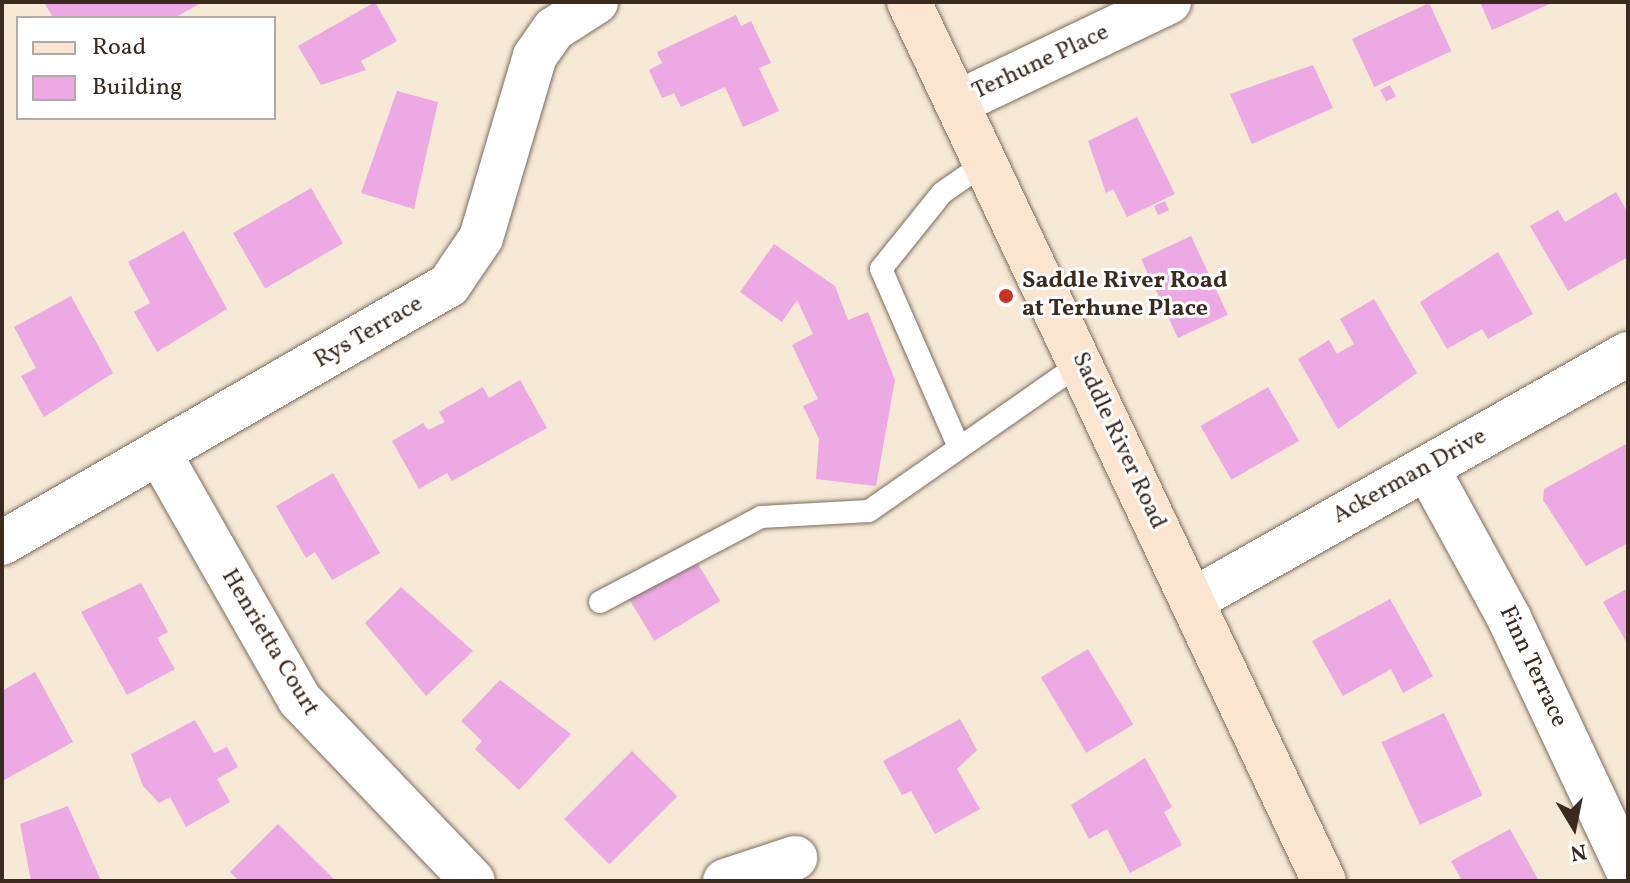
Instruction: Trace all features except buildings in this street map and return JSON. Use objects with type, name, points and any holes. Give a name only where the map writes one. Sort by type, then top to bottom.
[{"type":"main road","name":"Saddle River Road","points":[[909,2],[1324,881]]},
{"type":"street","name":"Rys Terrace","points":[[2,543],[449,285],[481,238],[535,56],[554,29],[596,2]]},
{"type":"street","name":"Terhune Place","points":[[957,103],[1169,2]]},
{"type":"street","name":"Ackerman Drive","points":[[1193,600],[1628,354]]},
{"type":"street","name":"Henrietta Court","points":[[159,453],[300,700],[473,881]]},
{"type":"street","name":"Finn Terrace","points":[[1427,468],[1509,618],[1628,871]]},
{"type":"street","points":[[725,881],[795,858]]},
{"type":"lane","points":[[958,445],[881,269],[942,193],[985,163]]},
{"type":"lane","points":[[600,602],[761,517],[869,511],[958,445],[1081,363]]},
{"type":"place","name":"Saddle River Road at Terhune Place","points":[[1006,296]]}]
